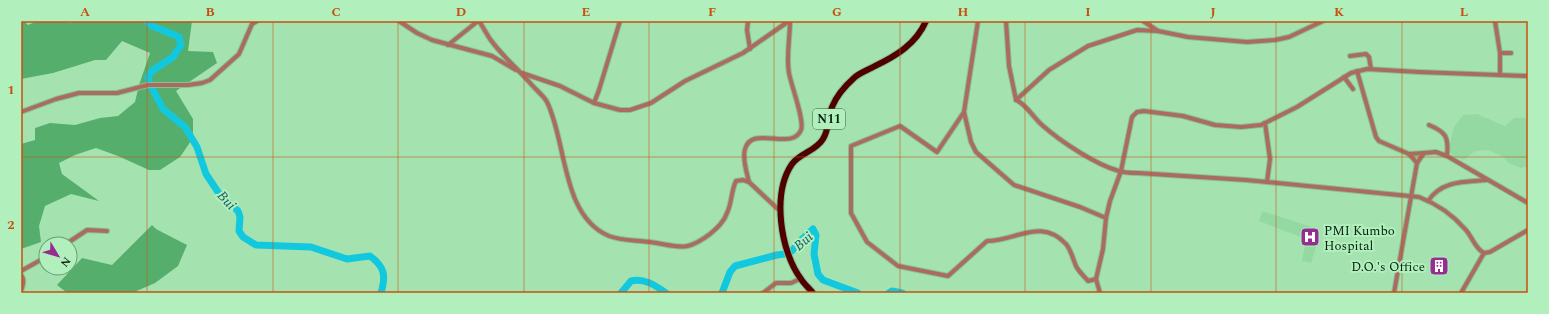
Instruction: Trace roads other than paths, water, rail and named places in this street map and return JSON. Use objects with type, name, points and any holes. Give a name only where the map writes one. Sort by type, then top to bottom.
[{"type":"highway","name":"N11","points":[[813,293],[800,278],[784,243],[780,211],[784,183],[788,173],[793,163],[819,145],[823,139],[832,107],[838,97],[858,74],[892,58],[908,47],[926,21]]},
{"type":"street","points":[[21,112],[56,99],[79,93],[117,93],[148,85],[188,85],[210,80],[239,54],[252,24],[257,21]]},
{"type":"street","points":[[399,21],[417,33],[432,40],[492,56],[522,73],[560,86],[594,103],[620,110],[630,110],[652,103],[684,81],[750,49],[789,21]]},
{"type":"street","points":[[448,44],[479,21],[491,40],[547,102],[561,145],[575,202],[585,217],[607,235],[632,241],[690,246],[698,242],[723,221],[728,212],[736,181],[743,180],[750,182],[780,211]]},
{"type":"street","points":[[594,103],[609,60],[620,21]]},
{"type":"street","points":[[748,21],[747,30],[750,49]]},
{"type":"street","points":[[750,182],[745,162],[745,149],[749,143],[765,137],[783,140],[791,138],[798,134],[801,130],[801,118],[788,67],[789,21]]},
{"type":"street","points":[[978,21],[964,112],[971,142],[976,152],[1014,185],[1080,207],[1106,218]]},
{"type":"street","points":[[1006,21],[1009,66],[1016,100]]},
{"type":"street","points":[[1143,21],[1158,31]]},
{"type":"street","points":[[1016,100],[1049,70],[1088,46],[1137,30],[1158,31],[1188,37],[1247,42],[1275,40],[1289,37],[1323,21]]},
{"type":"street","points":[[1495,21],[1500,53],[1500,75]]},
{"type":"street","points":[[1500,53],[1511,53]]},
{"type":"street","points":[[1350,56],[1366,54],[1369,58],[1371,69]]},
{"type":"street","points":[[1100,293],[1096,279],[1103,249],[1106,218],[1120,171],[1132,117],[1137,112],[1144,111],[1182,116],[1215,125],[1241,127],[1261,125],[1297,107],[1344,77],[1357,71],[1371,69],[1528,76]]},
{"type":"street","points":[[1357,71],[1376,137],[1384,144],[1409,154],[1436,152],[1447,156],[1528,203]]},
{"type":"street","points":[[1344,77],[1354,89]]},
{"type":"street","points":[[1016,100],[1021,102],[1029,113],[1042,126],[1061,140],[1084,154],[1120,171],[1412,195],[1439,206],[1459,222],[1469,234],[1478,249],[1484,252],[1490,252],[1528,230]]},
{"type":"street","points":[[964,112],[937,152],[900,126],[851,146],[851,213],[867,242],[898,266],[948,276],[988,241],[998,241],[1022,233],[1038,230],[1054,233],[1067,245],[1077,268],[1088,281],[1096,279]]},
{"type":"street","points":[[1265,123],[1270,159],[1267,182]]},
{"type":"street","points":[[1429,124],[1444,133],[1447,139],[1447,156]]},
{"type":"street","points":[[1394,293],[1417,163],[1424,153]]},
{"type":"street","points":[[1409,154],[1417,163]]},
{"type":"street","points":[[1428,201],[1433,193],[1442,187],[1456,183],[1488,180]]},
{"type":"street","points":[[78,236],[87,230],[107,231]]},
{"type":"street","points":[[1461,293],[1484,252]]},
{"type":"street","points":[[21,271],[38,261]]},
{"type":"street","points":[[21,275],[23,278],[21,291]]},
{"type":"street","points":[[763,293],[776,283],[791,283],[800,278]]},
{"type":"waterway","name":"Bui","points":[[146,21],[152,26],[179,37],[181,45],[173,57],[152,71],[148,77],[150,84],[163,109],[185,127],[197,147],[206,174],[218,192],[238,211],[240,217],[239,231],[243,237],[256,245],[311,247],[347,259],[370,256],[379,264],[383,272],[384,282],[381,293]]},
{"type":"waterway","name":"Bui","points":[[722,293],[730,272],[735,266],[792,251],[813,229],[816,235],[814,254],[818,274],[823,280],[858,293]]},
{"type":"waterway","name":"Bui","points":[[621,293],[631,281],[636,280],[645,281],[658,287],[666,293]]},
{"type":"waterway","name":"Bui","points":[[889,293],[892,291],[902,293]]},
{"type":"place","name":"PMI Kumbo Hospital","points":[[1310,237]]},
{"type":"place","name":"D.O.'s Office","points":[[1439,266]]}]
